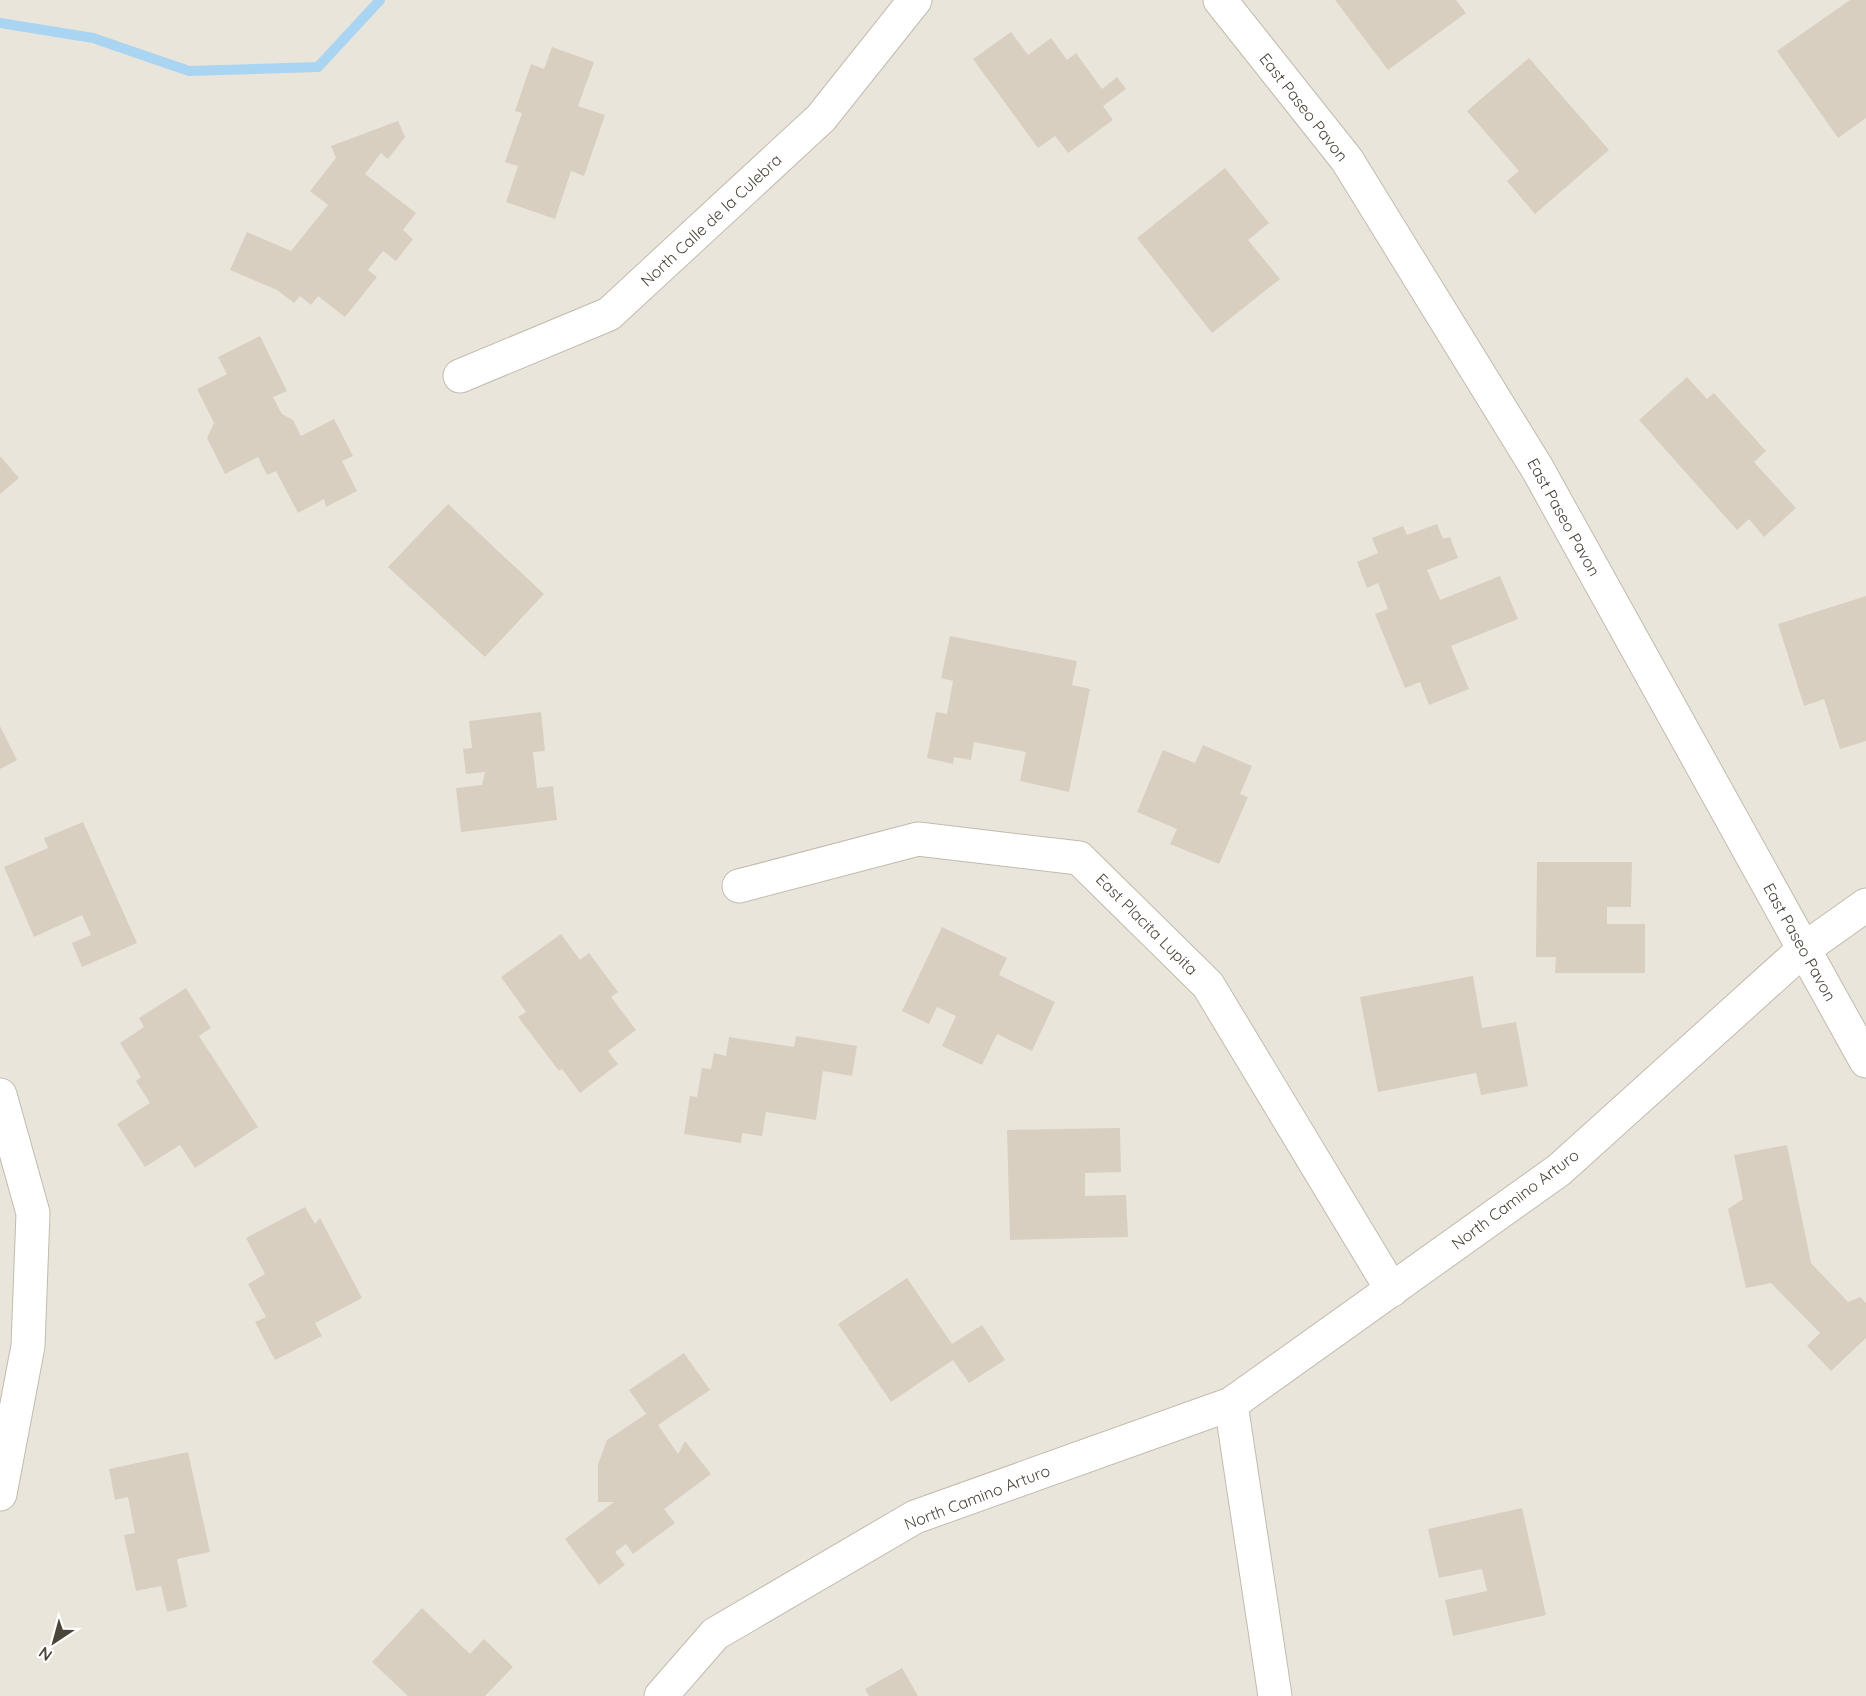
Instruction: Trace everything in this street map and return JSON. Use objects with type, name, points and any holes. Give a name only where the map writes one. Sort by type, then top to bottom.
[{"type":"street","name":"North Calle de la Culebra","points":[[460,376],[609,314],[822,118],[915,0]]},
{"type":"street","name":"East Paseo Pavon","points":[[1220,0],[1347,160],[1537,468],[1866,1061]]},
{"type":"street","name":"East Placita Lupita","points":[[739,886],[918,839],[1079,858],[1208,985],[1392,1290]]},
{"type":"street","name":"North Camino Arturo","points":[[661,1696],[715,1634],[915,1517],[1231,1404],[1559,1170],[1804,949],[1866,905]]},
{"type":"street","points":[[0,1095],[33,1213],[28,1346],[0,1494]]},
{"type":"street","points":[[1231,1404],[1275,1696]]},
{"type":"shaded area","points":[[0,0],[1866,0],[1866,1696],[0,1696]]},
{"type":"building","points":[[1335,0],[1456,0],[1466,13],[1388,70]]},
{"type":"building","points":[[1850,0],[1866,0],[1866,118],[1838,138],[1777,51]]},
{"type":"building","points":[[1011,32],[1028,55],[1051,38],[1067,60],[1076,53],[1102,89],[1117,77],[1126,89],[1103,106],[1113,120],[1068,153],[1055,136],[1038,148],[973,59]]},
{"type":"building","points":[[552,47],[594,62],[578,106],[605,115],[584,176],[571,171],[555,219],[506,202],[518,166],[505,162],[522,113],[515,111],[531,64],[544,69]]},
{"type":"building","points":[[1529,58],[1609,150],[1535,214],[1507,181],[1519,171],[1467,111]]},
{"type":"building","points":[[398,121],[405,137],[388,159],[381,153],[365,174],[416,213],[403,230],[413,239],[396,261],[383,251],[368,270],[377,277],[345,317],[318,296],[311,305],[300,296],[294,303],[277,290],[230,270],[247,232],[291,251],[328,205],[310,191],[336,158],[331,146]]},
{"type":"building","points":[[1225,168],[1269,223],[1248,240],[1280,279],[1212,333],[1137,238]]},
{"type":"building","points":[[260,336],[287,391],[273,397],[282,414],[293,420],[301,436],[334,419],[353,456],[342,461],[357,491],[326,507],[324,499],[298,513],[276,471],[267,475],[258,457],[225,474],[207,438],[214,423],[197,389],[227,374],[218,357]]},
{"type":"building","points":[[1687,377],[1707,399],[1714,393],[1766,451],[1754,462],[1796,508],[1764,537],[1749,519],[1737,530],[1639,420]]},
{"type":"building","points":[[0,456],[19,478],[0,494]]},
{"type":"building","points":[[448,504],[544,594],[485,657],[388,567]]},
{"type":"building","points":[[1437,524],[1443,539],[1450,537],[1458,558],[1427,570],[1440,600],[1500,576],[1518,619],[1451,646],[1469,689],[1429,705],[1420,682],[1405,688],[1375,614],[1388,609],[1378,583],[1367,588],[1357,562],[1378,553],[1372,538],[1403,526],[1407,535]]},
{"type":"building","points":[[1866,596],[1866,741],[1840,749],[1824,699],[1804,706],[1778,624]]},
{"type":"building","points":[[950,636],[1077,661],[1072,685],[1090,689],[1069,792],[1020,781],[1026,752],[974,742],[971,760],[954,757],[953,764],[927,758],[936,712],[947,714],[953,681],[941,678]]},
{"type":"building","points":[[541,712],[545,751],[533,752],[537,788],[553,786],[557,820],[461,832],[456,788],[482,785],[485,772],[466,774],[463,749],[472,748],[469,721]]},
{"type":"building","points":[[0,726],[17,760],[0,769]]},
{"type":"building","points":[[1203,745],[1252,766],[1240,794],[1248,797],[1219,864],[1170,844],[1177,829],[1137,812],[1163,750],[1195,763]]},
{"type":"building","points":[[83,822],[137,943],[82,967],[72,943],[91,935],[82,915],[34,937],[4,867],[48,848],[44,838]]},
{"type":"building","points":[[1537,862],[1632,862],[1631,907],[1607,907],[1607,924],[1645,924],[1645,973],[1555,973],[1556,957],[1536,957]]},
{"type":"building","points":[[942,927],[1007,958],[999,975],[1055,1002],[1032,1051],[997,1034],[982,1065],[942,1046],[956,1016],[937,1007],[929,1024],[902,1011]]},
{"type":"building","points":[[561,934],[580,960],[589,953],[618,992],[611,997],[636,1030],[608,1051],[618,1064],[580,1093],[562,1069],[559,1071],[518,1017],[526,1012],[501,977]]},
{"type":"building","points":[[1473,976],[1482,1028],[1516,1022],[1528,1086],[1481,1095],[1476,1073],[1378,1092],[1360,997]]},
{"type":"building","points":[[186,988],[211,1028],[199,1036],[258,1127],[195,1168],[180,1145],[145,1167],[117,1124],[150,1103],[136,1081],[141,1077],[120,1043],[144,1027],[139,1018]]},
{"type":"building","points":[[796,1036],[857,1046],[852,1076],[823,1071],[816,1120],[766,1112],[762,1136],[742,1133],[741,1143],[684,1134],[690,1096],[697,1097],[702,1068],[711,1069],[714,1053],[726,1056],[729,1037],[794,1047]]},
{"type":"building","points":[[1120,1128],[1121,1172],[1085,1173],[1085,1196],[1126,1195],[1128,1237],[1010,1240],[1007,1130]]},
{"type":"building","points":[[1787,1145],[1811,1263],[1848,1302],[1860,1297],[1866,1303],[1866,1338],[1831,1371],[1807,1346],[1820,1333],[1771,1283],[1746,1288],[1728,1209],[1743,1199],[1734,1155]]},
{"type":"building","points":[[305,1207],[315,1224],[320,1218],[362,1298],[315,1323],[322,1336],[275,1360],[255,1322],[266,1317],[248,1284],[265,1274],[246,1238]]},
{"type":"building","points":[[907,1278],[952,1344],[982,1325],[1005,1360],[969,1383],[953,1360],[891,1402],[838,1324]]},
{"type":"building","points":[[684,1353],[710,1390],[658,1425],[678,1454],[685,1441],[711,1474],[664,1509],[675,1523],[633,1554],[626,1544],[615,1552],[625,1565],[599,1585],[565,1539],[614,1502],[598,1502],[598,1464],[607,1440],[646,1414],[629,1390]]},
{"type":"building","points":[[188,1452],[210,1552],[177,1559],[187,1607],[167,1612],[161,1586],[136,1591],[124,1535],[135,1533],[128,1497],[115,1500],[109,1469]]},
{"type":"building","points":[[1522,1508],[1546,1615],[1453,1636],[1445,1600],[1487,1591],[1482,1569],[1439,1578],[1428,1529]]},
{"type":"building","points":[[422,1608],[470,1654],[484,1639],[513,1667],[485,1696],[408,1696],[372,1662]]},
{"type":"building","points":[[902,1668],[918,1696],[869,1696],[865,1689]]},
{"type":"waterway","points":[[0,23],[93,38],[189,71],[318,67],[380,0]]}]
